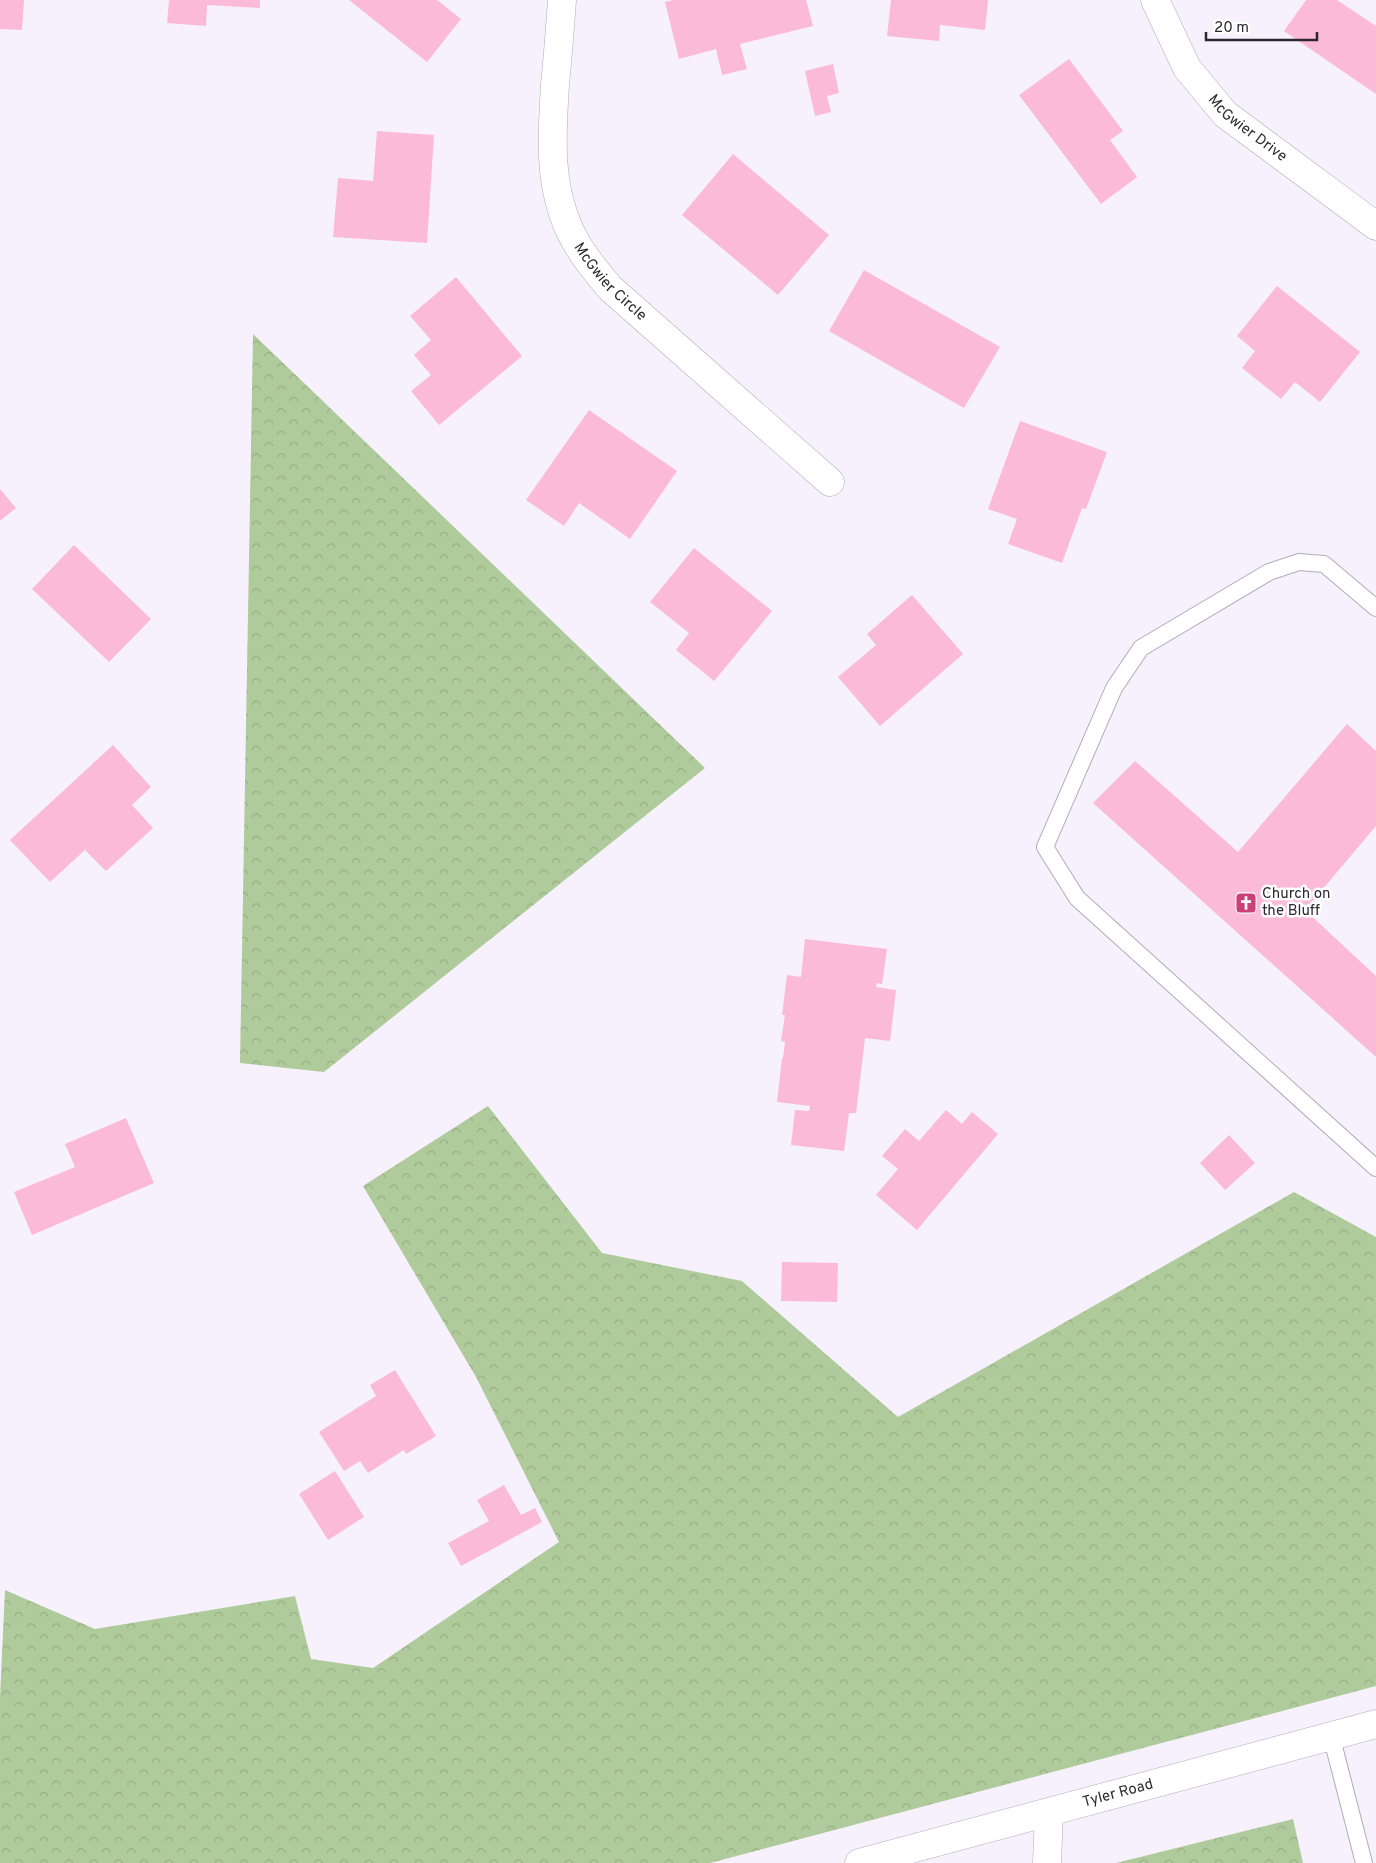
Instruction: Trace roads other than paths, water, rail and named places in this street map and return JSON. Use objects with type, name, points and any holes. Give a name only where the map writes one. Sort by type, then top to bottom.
[{"type":"street","name":"McGwier Circle","points":[[562,0],[551,139],[554,174],[560,203],[571,232],[589,263],[610,288],[830,482]]},
{"type":"street","name":"McGwier Drive","points":[[1155,0],[1187,68],[1224,114],[1376,226]]},
{"type":"street","name":"Tyler Road","points":[[859,1863],[1376,1724]]},
{"type":"street","points":[[1047,1863],[1050,1812]]},
{"type":"lane","points":[[1376,608],[1324,564],[1299,562],[1269,572],[1141,648],[1114,688],[1045,847],[1077,898],[1376,1168]]},
{"type":"lane","points":[[1331,1735],[1364,1863]]},
{"type":"place","name":"Church on the Bluff","points":[[1246,903]]}]
